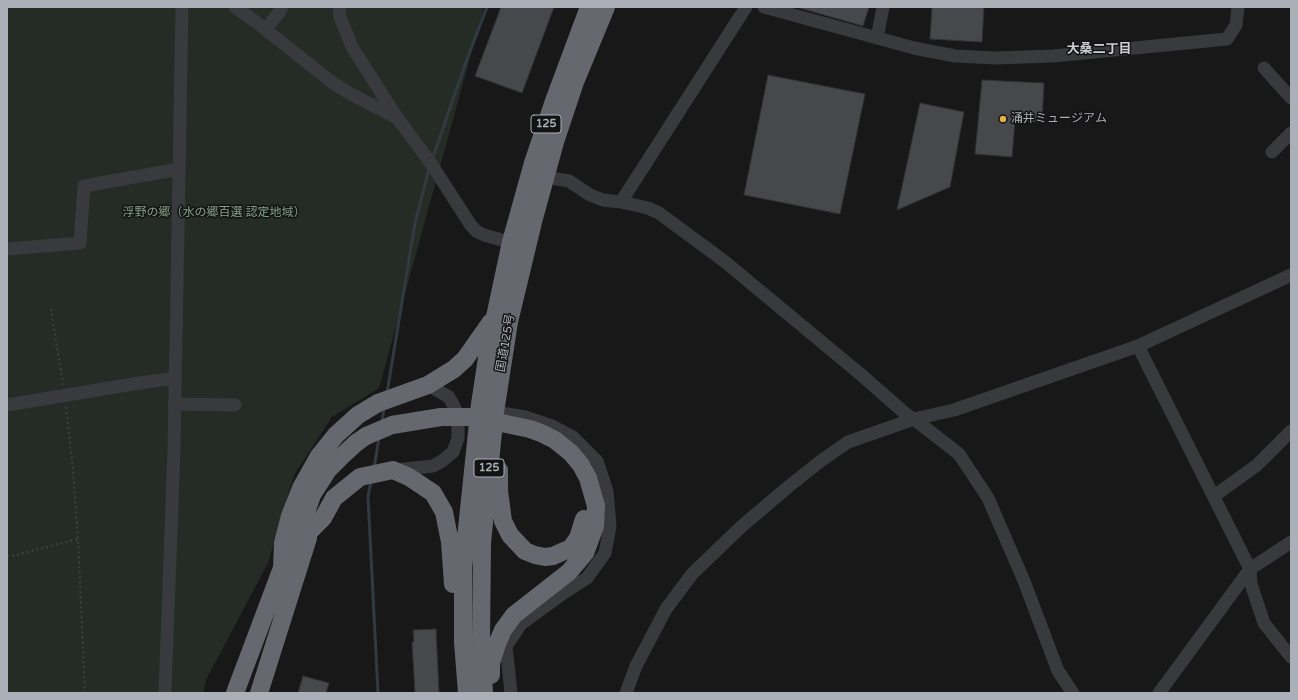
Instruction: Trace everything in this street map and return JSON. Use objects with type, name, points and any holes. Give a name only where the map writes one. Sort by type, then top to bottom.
[{"type":"highway","name":"国道125号","points":[[484,693],[481,640],[482,543],[495,412],[519,245],[533,163],[589,7]]},
{"type":"highway","name":"国道125号","points":[[467,693],[463,642],[463,567],[480,404],[495,317],[519,245],[545,177],[575,82],[606,7]]},
{"type":"highway","points":[[282,568],[283,543],[290,516],[301,488],[318,456],[336,435],[358,415],[378,402],[428,385],[454,369],[465,359],[495,317]]},
{"type":"highway","points":[[259,693],[316,511],[325,490],[371,434],[392,425],[441,417],[464,416],[484,418],[530,429],[555,440],[571,453],[588,478],[595,526],[585,553],[569,572],[514,615],[503,630],[491,663],[492,693]]},
{"type":"highway","points":[[492,438],[499,458],[499,492],[503,521],[510,535],[525,551],[545,557],[553,556],[571,548],[582,530],[591,506]]},
{"type":"highway","points":[[235,693],[282,568],[294,550],[312,495],[328,470],[342,455],[358,448]]},
{"type":"highway","points":[[311,530],[323,518],[334,498],[360,477],[388,471],[409,476],[433,493],[444,512],[450,542],[455,620],[463,642]]},
{"type":"street","points":[[165,693],[175,378],[182,7]]},
{"type":"street","points":[[235,7],[349,93],[398,119]]},
{"type":"street","points":[[266,29],[282,7]]},
{"type":"street","points":[[339,7],[340,17],[352,47],[398,119],[430,162],[476,231],[484,235],[519,245]]},
{"type":"street","points":[[621,202],[746,7]]},
{"type":"street","points":[[764,7],[914,48],[955,56],[996,58],[1053,56],[1227,39],[1236,25],[1238,7]]},
{"type":"street","points":[[877,38],[883,7]]},
{"type":"street","points":[[1264,68],[1291,98]]},
{"type":"street","points":[[1272,152],[1291,133]]},
{"type":"street","points":[[7,249],[80,243],[84,186],[179,168]]},
{"type":"street","points":[[545,177],[569,181],[590,195],[604,200],[648,208],[659,213],[724,261],[907,414],[959,454],[988,498],[1024,581],[1058,671],[1073,693]]},
{"type":"street","points":[[626,693],[636,666],[666,609],[688,579],[742,526],[822,460],[848,442],[914,419],[954,410],[1138,346],[1283,278],[1291,276]]},
{"type":"street","points":[[1138,346],[1250,569],[1250,584],[1264,624],[1291,657]]},
{"type":"street","points":[[7,405],[175,378]]},
{"type":"street","points":[[388,471],[433,466],[453,452],[458,438],[458,414],[449,397],[428,385]]},
{"type":"street","points":[[174,404],[236,405]]},
{"type":"street","points":[[495,412],[525,418],[552,426],[573,437],[597,461],[607,491],[610,526],[605,553],[587,578],[520,624],[506,646],[512,693]]},
{"type":"street","points":[[1214,496],[1257,465],[1291,431]]},
{"type":"street","points":[[1159,693],[1250,569],[1291,542]]},
{"type":"path","points":[[51,309],[73,469],[78,539],[85,693]]},
{"type":"path","points":[[7,556],[78,539]]},
{"type":"green space","name":"浮野の郷（水の郷百選 認定地域）","points":[[7,7],[484,7],[379,388],[332,417],[294,475],[268,563],[206,680],[203,693],[7,693]]},
{"type":"building","points":[[501,7],[554,7],[522,93],[475,76]]},
{"type":"building","points":[[796,7],[869,7],[863,26]]},
{"type":"building","points":[[932,7],[984,7],[982,42],[930,39]]},
{"type":"building","points":[[768,75],[865,94],[840,214],[744,195]]},
{"type":"building","points":[[982,80],[1044,83],[1042,122],[1015,121],[1012,157],[975,154]]},
{"type":"building","points":[[920,103],[964,112],[950,187],[897,210]]},
{"type":"building","points":[[436,629],[439,693],[415,693],[412,642],[414,642],[413,630]]},
{"type":"building","points":[[303,676],[329,683],[326,693],[298,693]]},
{"type":"waterway","points":[[432,160],[487,7]]},
{"type":"waterway","points":[[387,393],[415,223],[429,169]]},
{"type":"waterway","points":[[382,423],[384,406]]},
{"type":"waterway","points":[[374,468],[379,438]]},
{"type":"waterway","points":[[371,481],[368,497],[378,693]]},
{"type":"place","name":"涌井ミュージアム","points":[[1003,119]]},
{"type":"district","name":"大桑二丁目","points":[[1099,50]]}]
